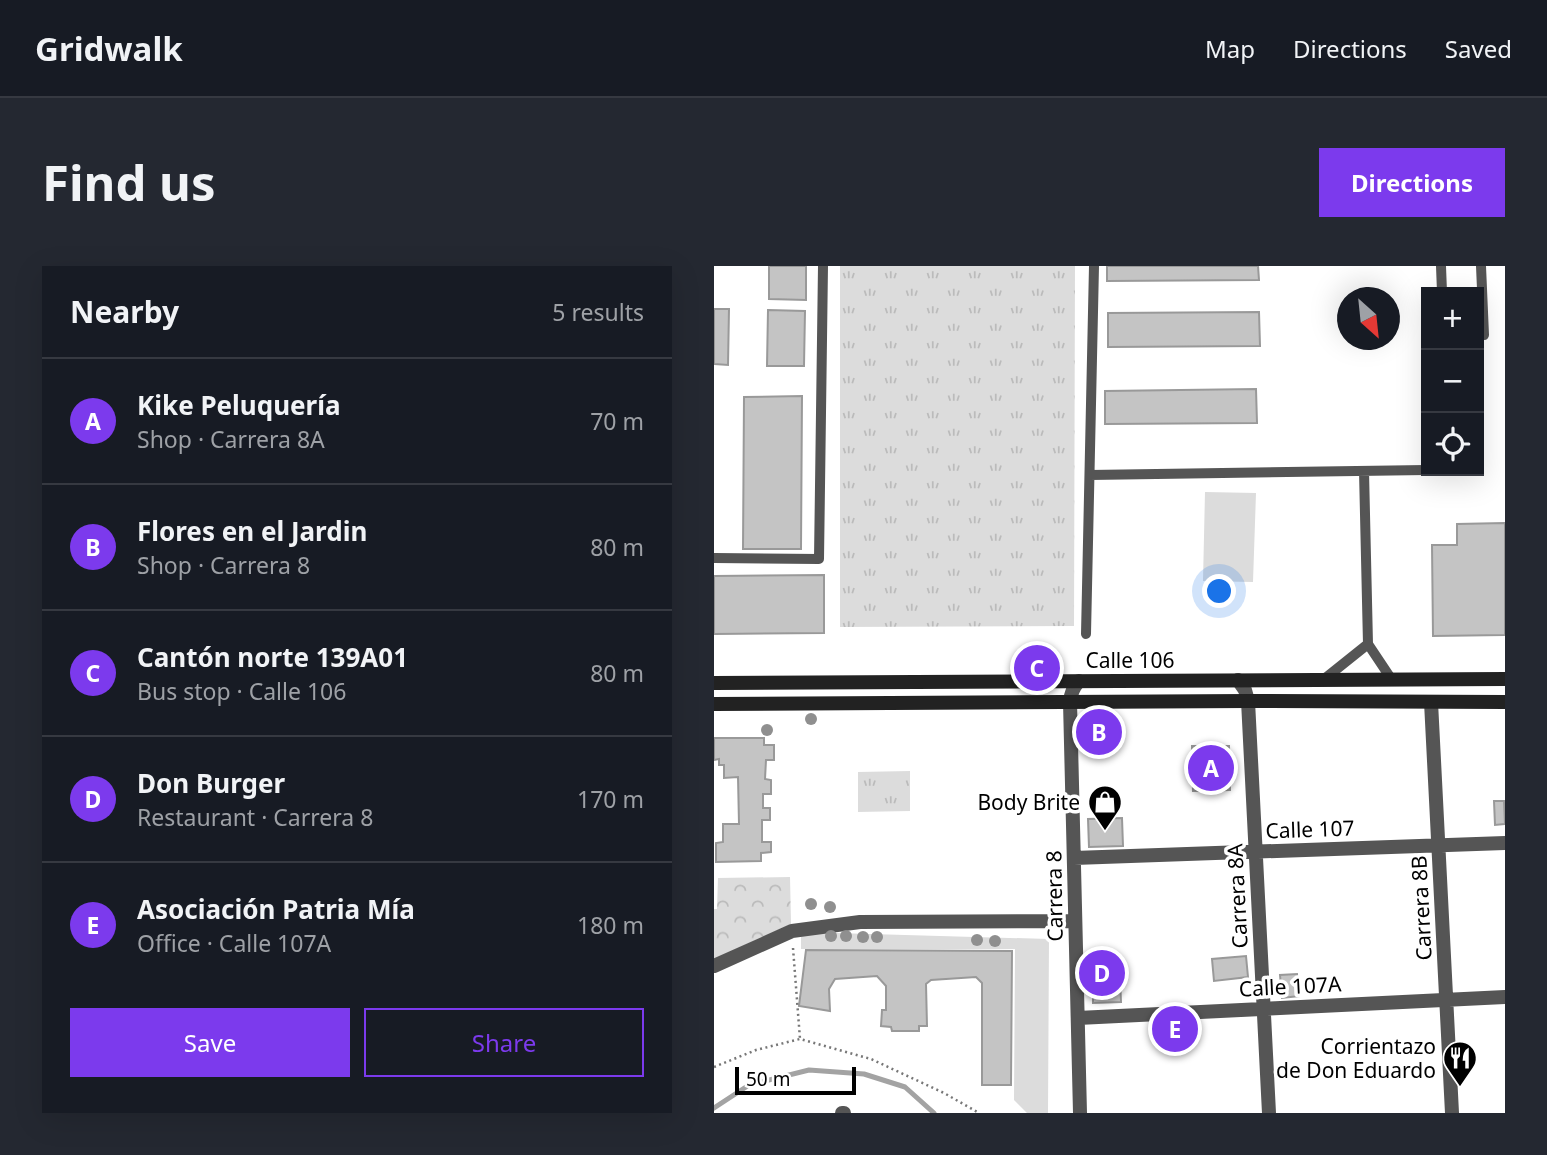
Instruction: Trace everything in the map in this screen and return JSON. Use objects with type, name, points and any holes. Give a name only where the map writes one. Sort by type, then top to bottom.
[{"type":"main road","name":"Calle 106","points":[[714,683],[1505,679]]},
{"type":"main road","name":"Calle 106","points":[[714,704],[1248,701],[1502,703]]},
{"type":"street","name":"Carrera 8A","points":[[1238,680],[1248,701],[1269,1113]]},
{"type":"street","name":"Carrera 8","points":[[1079,681],[1071,693],[1070,702],[1080,1113]]},
{"type":"street","name":"Carrera 8B","points":[[1431,702],[1452,1113]]},
{"type":"street","name":"Calle 107","points":[[1074,858],[1505,843]]},
{"type":"street","points":[[714,966],[792,931],[860,922],[1075,921]]},
{"type":"street","name":"Calle 107A","points":[[1078,1018],[1505,997]]},
{"type":"lane","points":[[714,558],[819,559],[823,266]]},
{"type":"lane","points":[[1086,634],[1094,266]]},
{"type":"lane","points":[[1441,266],[1442,287]]},
{"type":"lane","points":[[1481,266],[1482,287]]},
{"type":"lane","points":[[1090,475],[1421,470]]},
{"type":"lane","points":[[1364,471],[1368,644],[1392,680]]},
{"type":"lane","points":[[1323,680],[1368,644]]},
{"type":"path","points":[[792,931],[800,1039]]},
{"type":"path","points":[[714,1067],[756,1050],[800,1039],[872,1059],[979,1113]]},
{"type":"green space","points":[[840,266],[1075,266],[1074,626],[840,627]]},
{"type":"green space","points":[[1205,492],[1256,493],[1253,582],[1203,581]]},
{"type":"green space","points":[[910,771],[910,811],[858,812],[858,772]]},
{"type":"green space","points":[[790,877],[791,924],[714,959],[714,909],[717,909],[718,878]]},
{"type":"green space","points":[[801,932],[1049,939],[1048,1113],[1027,1113],[1014,1100],[1015,949],[801,949]]},
{"type":"building","points":[[769,266],[806,266],[806,300],[769,299]]},
{"type":"building","points":[[1107,266],[1258,266],[1259,280],[1107,281]]},
{"type":"building","points":[[714,309],[729,309],[728,365],[714,364]]},
{"type":"building","points":[[768,310],[805,311],[804,366],[767,366]]},
{"type":"building","points":[[1259,312],[1260,346],[1108,347],[1108,313]]},
{"type":"building","points":[[1256,389],[1257,423],[1105,424],[1105,391]]},
{"type":"building","points":[[802,396],[801,549],[743,549],[744,397]]},
{"type":"building","points":[[1505,523],[1505,635],[1433,636],[1432,545],[1457,545],[1457,524]]},
{"type":"building","points":[[824,575],[824,633],[714,634],[714,576]]},
{"type":"building","points":[[1119,720],[1119,735],[1096,736],[1095,721]]},
{"type":"building","points":[[714,738],[764,738],[764,745],[774,745],[774,760],[766,760],[765,779],[771,780],[771,794],[763,794],[763,808],[770,808],[770,820],[762,820],[762,842],[771,842],[771,852],[761,853],[761,861],[716,862],[716,843],[723,842],[723,824],[739,824],[738,777],[724,778],[724,765],[719,765],[719,759],[714,760]]},
{"type":"building","points":[[1192,746],[1229,746],[1230,790],[1193,791]]},
{"type":"building","points":[[1494,801],[1504,801],[1505,824],[1495,825]]},
{"type":"building","name":"Body Brite","points":[[1122,818],[1123,846],[1089,847],[1088,819]]},
{"type":"building","points":[[806,950],[1012,951],[1011,1085],[982,1085],[982,983],[976,977],[931,980],[926,984],[927,1026],[919,1026],[919,1031],[892,1031],[891,1027],[881,1026],[882,1010],[886,1010],[886,986],[877,976],[835,979],[829,989],[830,1011],[799,1006]]},
{"type":"building","points":[[1246,956],[1248,977],[1214,981],[1212,959]]},
{"type":"building","points":[[1122,957],[1122,967],[1111,967],[1112,978],[1093,979],[1092,958]]},
{"type":"building","points":[[1297,974],[1299,996],[1282,998],[1280,975]]},
{"type":"building","points":[[1093,979],[1120,979],[1121,1002],[1093,1003]]},
{"type":"waterway","points":[[714,1108],[749,1085],[809,1070],[864,1074],[905,1087],[934,1113]]},
{"type":"place","name":"Cantón norte 139A01","points":[[1037,668]]},
{"type":"place","name":"Flores en el Jardin","points":[[1099,732]]},
{"type":"place","name":"Kike Peluquería","points":[[1211,768]]},
{"type":"place","name":"Body Brite","points":[[1105,832]]},
{"type":"place","name":"Don Burger","points":[[1102,973]]},
{"type":"place","name":"Asociación Patria Mía","points":[[1175,1029]]},
{"type":"place","name":"Corrientazo de Don Eduardo","points":[[1460,1088]]}]
